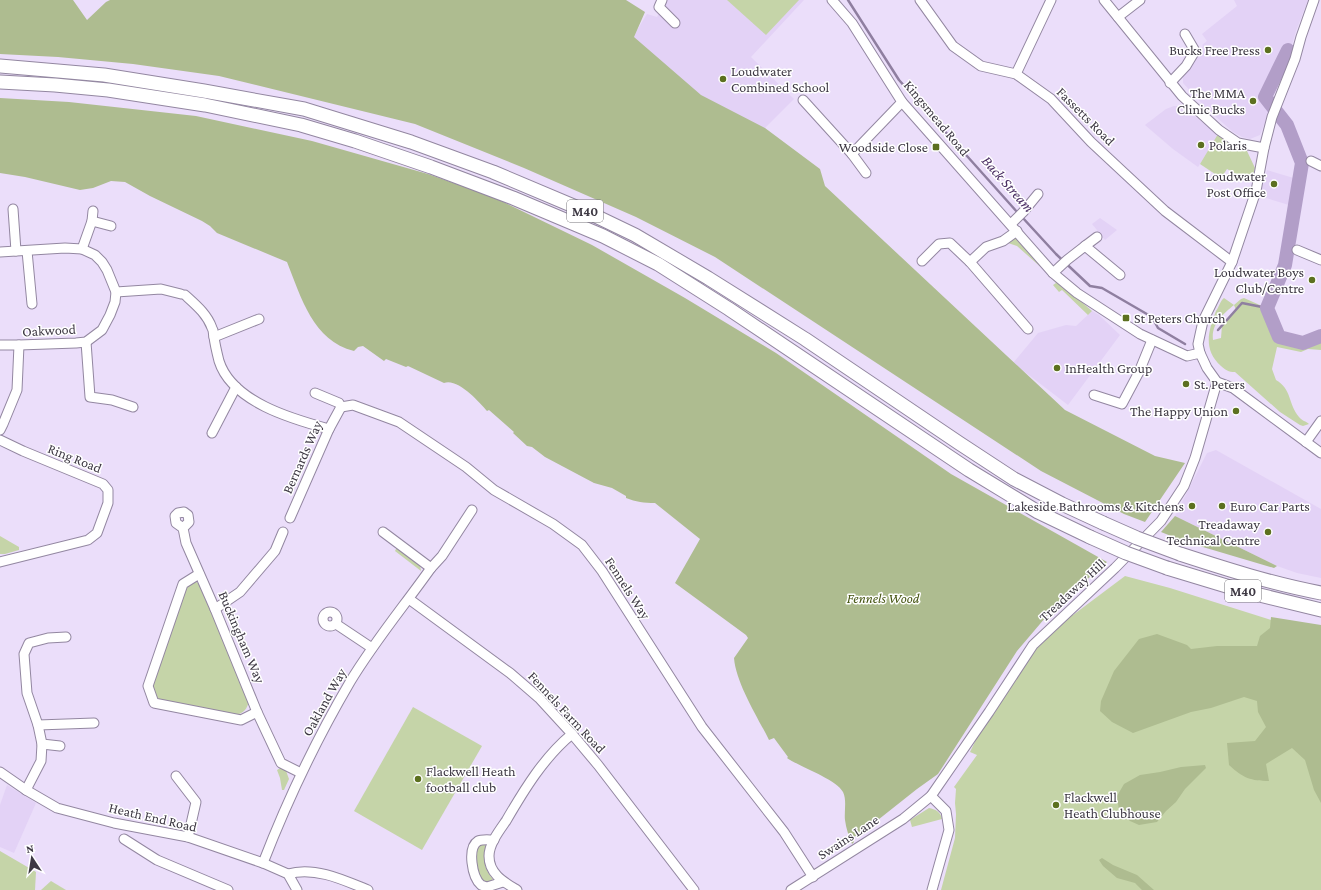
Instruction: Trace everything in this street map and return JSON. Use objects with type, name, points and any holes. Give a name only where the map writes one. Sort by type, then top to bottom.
[{"type":"highway","name":"M40","points":[[0,66],[104,75],[204,90],[304,110],[411,142],[493,172],[583,210],[635,235],[708,278],[805,339],[1014,479],[1062,504],[1137,538],[1180,554],[1220,567],[1320,593]]},
{"type":"highway","name":"M40","points":[[0,82],[108,90],[205,105],[301,125],[355,141],[431,167],[514,198],[603,236],[658,264],[729,309],[969,470],[1038,512],[1126,553],[1167,568],[1243,592],[1321,610]]},
{"type":"street","points":[[662,0],[659,8],[675,23]]},
{"type":"street","name":"Kingsmead Road","points":[[832,0],[852,23],[902,102],[1014,227],[1060,267],[1077,293],[1140,334],[1152,340],[1187,356],[1200,353]]},
{"type":"street","name":"Fassetts Road","points":[[920,0],[953,46],[981,66],[1016,74],[1051,98],[1091,142],[1165,211],[1232,262]]},
{"type":"street","points":[[1016,74],[1051,0]]},
{"type":"street","points":[[1104,0],[1182,96],[1219,130],[1238,143],[1264,148]]},
{"type":"street","points":[[1118,17],[1140,0]]},
{"type":"street","points":[[1314,0],[1301,37],[1296,59],[1272,117],[1264,148],[1256,192],[1232,262],[1203,321],[1198,344],[1200,353],[1207,368],[1217,382],[1233,388],[1321,453]]},
{"type":"street","points":[[1170,83],[1186,66],[1195,51],[1185,34]]},
{"type":"street","points":[[803,100],[852,154],[866,173]]},
{"type":"street","points":[[852,154],[902,102]]},
{"type":"street","points":[[970,262],[986,247],[1003,241],[1038,194]]},
{"type":"street","points":[[13,209],[16,251]]},
{"type":"street","points":[[82,249],[92,221],[93,211]]},
{"type":"street","points":[[92,221],[111,226]]},
{"type":"street","points":[[1060,267],[1097,237]]},
{"type":"street","points":[[922,261],[939,244],[950,243],[970,262],[1028,329]]},
{"type":"street","points":[[1085,246],[1120,275]]},
{"type":"street","points":[[0,252],[65,248],[82,249],[95,255],[102,262],[116,292],[161,289],[183,295],[202,311],[213,329],[219,362],[227,379],[261,405],[303,422],[329,429]]},
{"type":"street","points":[[1297,250],[1321,260]]},
{"type":"street","points":[[27,251],[32,304]]},
{"type":"street","name":"Oakwood","points":[[0,345],[86,342],[102,330],[115,302],[116,292]]},
{"type":"street","points":[[214,337],[259,319]]},
{"type":"street","points":[[1094,395],[1122,404],[1139,372],[1152,340]]},
{"type":"street","points":[[86,342],[90,397],[112,400],[133,407]]},
{"type":"street","points":[[0,430],[17,390],[19,345]]},
{"type":"street","name":"Treadaway Hill","points":[[920,807],[931,796],[1033,645],[1115,568],[1161,521],[1184,486],[1195,458],[1217,382]]},
{"type":"street","points":[[212,434],[236,387]]},
{"type":"street","points":[[315,393],[339,403],[341,407]]},
{"type":"street","name":"Fennels Way","points":[[341,407],[354,405],[399,422],[466,467],[494,490],[553,524],[582,545],[602,571],[702,727],[784,832],[813,877]]},
{"type":"street","name":"Bernards Way","points":[[290,518],[329,429],[341,407]]},
{"type":"street","points":[[1306,442],[1321,421]]},
{"type":"street","name":"Ring Road","points":[[0,440],[23,452],[103,484],[108,490],[108,503],[97,533],[88,540],[0,562]]},
{"type":"street","name":"Oakland Way","points":[[263,863],[301,773],[350,682],[372,648],[431,568],[442,556],[472,510]]},
{"type":"street","name":"Buckingham Way","points":[[183,528],[186,543],[257,712],[281,763],[301,773]]},
{"type":"street","points":[[215,609],[240,592],[275,551],[283,532]]},
{"type":"street","points":[[383,532],[431,568]]},
{"type":"street","points":[[199,574],[183,584],[148,686],[154,703],[242,720],[257,712]]},
{"type":"street","name":"Fennels Farm Road","points":[[409,599],[510,673],[539,698],[572,734],[694,890]]},
{"type":"street","points":[[336,624],[372,648]]},
{"type":"street","points":[[26,790],[41,761],[42,744],[38,725],[27,693],[24,654],[29,643],[48,638],[66,637]]},
{"type":"street","points":[[38,725],[94,723]]},
{"type":"street","points":[[517,890],[503,882],[492,870],[489,856],[494,840],[528,783],[563,741],[572,734]]},
{"type":"street","points":[[42,744],[60,746]]},
{"type":"street","name":"Heath End Road","points":[[0,772],[26,790],[57,808],[114,823],[188,837],[263,863],[288,874]]},
{"type":"street","points":[[176,776],[196,802],[188,837]]},
{"type":"street","points":[[931,796],[946,812],[949,830],[932,890]]},
{"type":"street","name":"Swains Lane","points":[[791,890],[920,807]]},
{"type":"street","points":[[124,839],[157,860],[228,890]]},
{"type":"street","points":[[494,840],[480,840],[474,844],[472,851],[472,862],[476,877],[481,884],[487,887],[503,882]]},
{"type":"street","points":[[297,890],[288,874],[297,872],[314,872],[346,881],[368,890]]},
{"type":"shaded area","name":"Loudwater Combined School","points":[[666,0],[804,0],[751,57],[794,99],[743,150],[629,44],[647,14],[657,17]]},
{"type":"shaded area","points":[[1234,0],[1308,0],[1292,45],[1290,45],[1290,56],[1272,87],[1270,86],[1266,92],[1264,98],[1266,104],[1272,104],[1260,135],[1250,139],[1233,132],[1206,108],[1183,83],[1183,74],[1190,66],[1203,46],[1202,45],[1207,41],[1202,34],[1237,6]]},
{"type":"shaded area","points":[[1174,106],[1182,106],[1218,135],[1198,167],[1173,149],[1145,125],[1166,109]]},
{"type":"shaded area","points":[[1267,170],[1297,179],[1292,206],[1260,196]]},
{"type":"shaded area","points":[[1100,218],[1117,230],[1105,240],[1092,224]]},
{"type":"shaded area","points":[[1092,311],[1099,315],[1120,335],[1068,405],[1013,363],[1038,333],[1066,325],[1076,326]]},
{"type":"shaded area","points":[[1216,450],[1321,509],[1321,578],[1297,573],[1277,566],[1175,516],[1207,453]]},
{"type":"shaded area","points":[[7,785],[36,803],[14,853],[0,847],[0,805]]},
{"type":"green space","points":[[0,0],[73,0],[87,20],[110,0],[626,0],[645,12],[634,37],[701,95],[765,128],[820,169],[825,186],[1065,410],[1155,456],[1185,463],[1145,522],[1124,514],[1041,471],[715,257],[636,217],[524,168],[415,124],[219,76],[133,64],[58,57],[0,54]]},
{"type":"green space","points":[[727,0],[799,0],[766,35]]},
{"type":"green space","name":"Fennels Wood","points":[[0,98],[69,102],[196,116],[312,141],[428,174],[493,197],[592,245],[685,298],[776,353],[951,474],[1107,562],[1051,611],[1017,651],[938,774],[854,837],[854,842],[852,844],[845,823],[845,799],[843,792],[833,782],[787,758],[788,757],[774,738],[769,740],[753,710],[743,689],[734,658],[748,638],[746,635],[675,583],[700,539],[655,503],[640,502],[626,498],[626,496],[612,488],[594,483],[545,457],[532,447],[527,446],[513,433],[514,432],[489,410],[487,411],[462,387],[450,382],[444,383],[408,366],[406,367],[386,359],[384,361],[363,346],[358,347],[354,351],[340,346],[328,338],[318,328],[310,316],[287,262],[217,233],[202,221],[125,182],[111,181],[93,188],[80,190],[25,177],[0,173]]},
{"type":"green space","points":[[1218,134],[1247,151],[1255,168],[1251,182],[1227,169],[1221,178],[1200,164]]},
{"type":"green space","points":[[1014,237],[1019,238],[1052,276],[1092,311],[1088,315],[1062,290],[1059,292],[1053,285],[1056,283],[1017,246],[1005,242]]},
{"type":"green space","points":[[1224,298],[1234,305],[1244,298],[1262,306],[1272,325],[1284,336],[1290,339],[1304,341],[1312,340],[1321,336],[1321,350],[1308,349],[1301,352],[1277,347],[1272,369],[1276,380],[1285,388],[1293,407],[1300,418],[1309,424],[1303,426],[1300,425],[1280,412],[1235,372],[1226,370],[1215,360],[1209,347],[1209,333],[1216,311]],"holes":[[[1234,305],[1236,310],[1222,325],[1221,338],[1213,340],[1214,329],[1219,320]]]},
{"type":"green space","points":[[1175,516],[1277,566],[1274,568],[1186,542],[1161,532]]},
{"type":"green space","points":[[0,536],[19,547],[19,550],[0,554]]},
{"type":"green space","points":[[396,549],[399,549],[420,564],[421,571],[395,551]]},
{"type":"green space","points":[[1125,576],[1170,588],[1321,635],[1321,890],[941,890],[955,838],[956,789],[954,787],[977,755],[970,752],[983,725],[1030,651],[1070,613],[1073,615]]},
{"type":"green space","points":[[193,579],[200,585],[249,701],[245,710],[236,715],[153,698],[150,690],[185,582]]},
{"type":"green space","points":[[1271,617],[1321,625],[1321,803],[1314,790],[1305,760],[1292,748],[1266,764],[1269,781],[1257,780],[1243,776],[1229,765],[1227,743],[1255,741],[1266,727],[1258,712],[1257,701],[1244,697],[1211,708],[1191,712],[1133,733],[1112,722],[1100,711],[1101,701],[1114,671],[1139,639],[1157,634],[1187,645],[1191,649],[1217,646],[1257,646],[1260,636],[1270,628]]},
{"type":"green space","name":"Flackwell Heath football club","points":[[413,707],[482,746],[422,850],[354,811]]},
{"type":"green space","points":[[1205,765],[1206,768],[1185,789],[1176,802],[1157,822],[1139,825],[1130,821],[1119,810],[1117,796],[1124,784],[1140,775],[1181,767]]},
{"type":"green space","points":[[282,767],[285,768],[289,779],[284,790],[282,790],[277,770]]},
{"type":"green space","points":[[929,808],[937,811],[942,819],[912,827],[910,820]]},
{"type":"green space","points":[[486,844],[486,866],[493,879],[490,882],[483,882],[480,879],[475,857],[479,845]]},
{"type":"green space","points":[[0,851],[36,872],[35,890],[0,890]]},
{"type":"green space","points":[[1102,858],[1113,865],[1137,875],[1154,890],[1142,890],[1135,883],[1117,878],[1103,866],[1099,860]]},
{"type":"green space","points":[[51,881],[66,890],[41,890]]},
{"type":"waterway","name":"Back Stream","points":[[848,0],[899,80],[1018,213]]},
{"type":"waterway","points":[[1288,50],[1265,97],[1287,125],[1302,163],[1285,265],[1267,308],[1279,337],[1303,343],[1321,336]]},
{"type":"waterway","name":"Back Stream","points":[[1022,217],[1056,254],[1090,286],[1102,288],[1152,317],[1158,328],[1185,344]]},
{"type":"waterway","points":[[1218,330],[1242,303],[1267,308]]},
{"type":"place","name":"Bucks Free Press","points":[[1268,50]]},
{"type":"place","name":"Loudwater Combined School","points":[[723,79]]},
{"type":"place","name":"The MMA Clinic Bucks","points":[[1253,101]]},
{"type":"place","name":"Polaris","points":[[1201,145]]},
{"type":"place","name":"Woodside Close","points":[[936,147]]},
{"type":"place","name":"Loudwater Post Office","points":[[1274,184]]},
{"type":"place","name":"Loudwater Boys Club/Centre","points":[[1312,280]]},
{"type":"place","name":"St Peters Church","points":[[1126,318]]},
{"type":"place","name":"InHealth Group","points":[[1057,368]]},
{"type":"place","name":"St. Peters","points":[[1186,384]]},
{"type":"place","name":"The Happy Union","points":[[1236,411]]},
{"type":"place","name":"Lakeside Bathrooms & Kitchens","points":[[1192,506]]},
{"type":"place","name":"Euro Car Parts","points":[[1222,506]]},
{"type":"place","name":"Treadaway Technical Centre","points":[[1268,532]]},
{"type":"place","name":"Flackwell Heath football club","points":[[418,779]]},
{"type":"place","name":"Flackwell Heath Clubhouse","points":[[1056,805]]}]
